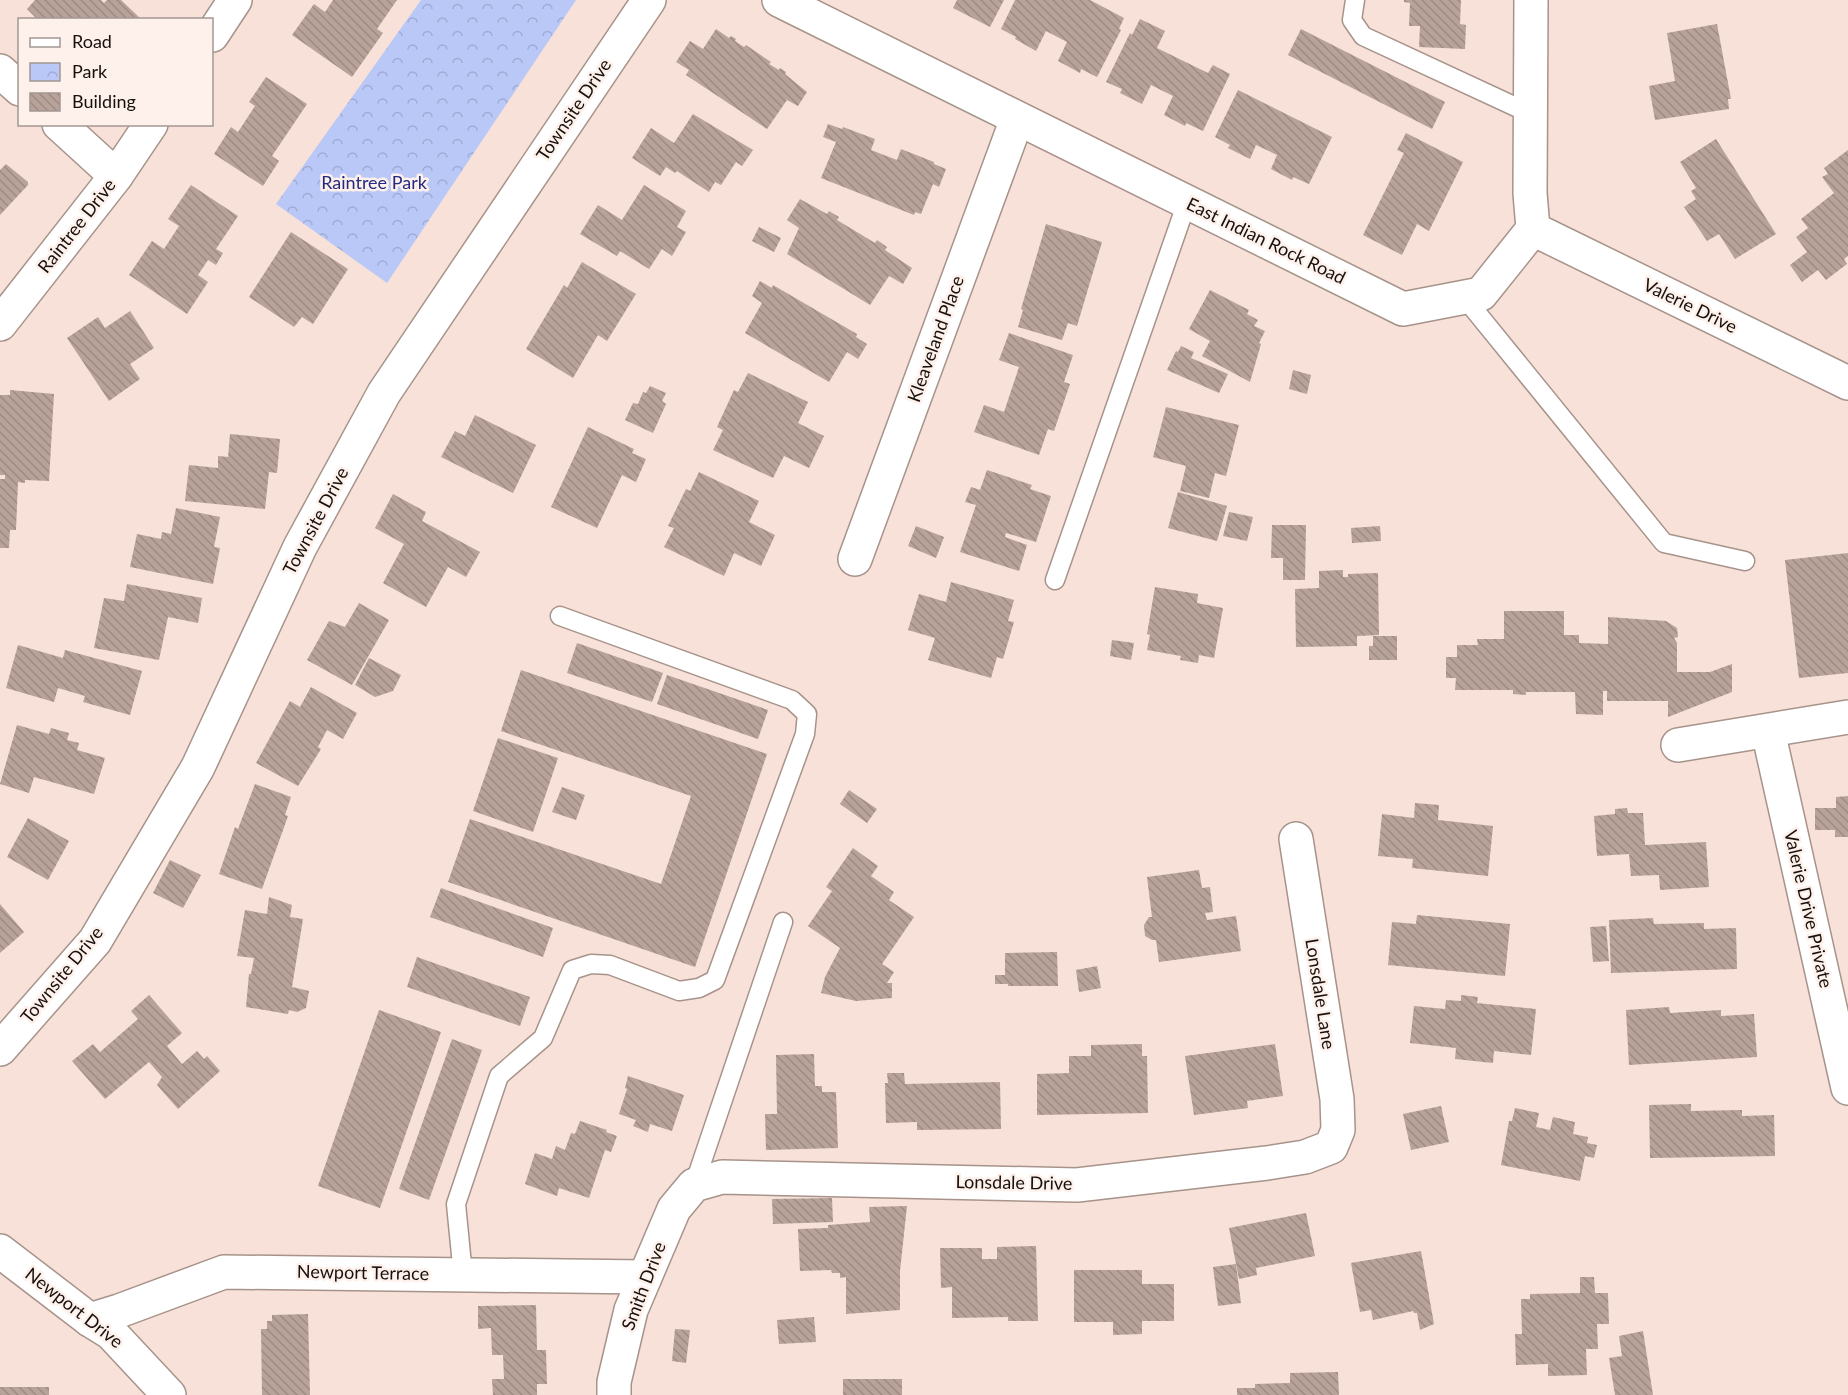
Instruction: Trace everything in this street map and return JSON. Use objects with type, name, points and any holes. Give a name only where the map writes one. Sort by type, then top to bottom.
[{"type":"street","points":[[213,33],[235,0]]},
{"type":"street","name":"Townsite Drive","points":[[0,1049],[95,941],[198,767],[300,548],[384,393],[649,0]]},
{"type":"street","name":"East Indian Rock Road","points":[[778,0],[1403,309],[1480,294],[1533,229]]},
{"type":"street","points":[[1531,0],[1530,193],[1533,229]]},
{"type":"street","points":[[0,71],[18,86]]},
{"type":"street","name":"Kleaveland Place","points":[[855,559],[1017,119]]},
{"type":"street","points":[[61,126],[116,176]]},
{"type":"street","name":"Raintree Drive","points":[[0,324],[116,176],[150,126]]},
{"type":"street","name":"Valerie Drive","points":[[1533,229],[1848,383]]},
{"type":"street","points":[[1678,745],[1848,717]]},
{"type":"street","name":"Valerie Drive Private","points":[[1768,731],[1848,1088]]},
{"type":"street","name":"Lonsdale Lane","points":[[1296,839],[1337,1099],[1338,1130],[1331,1147]]},
{"type":"street","name":"Lonsdale Drive","points":[[694,1185],[722,1177],[1077,1185],[1267,1163],[1305,1157],[1331,1147]]},
{"type":"street","name":"Smith Drive","points":[[614,1395],[614,1382],[631,1310],[674,1209],[694,1185]]},
{"type":"street","name":"Newport Drive","points":[[0,1251],[90,1320],[111,1333],[169,1395]]},
{"type":"street","name":"Newport Terrace","points":[[90,1320],[224,1272],[645,1277]]},
{"type":"lane","points":[[1354,0],[1352,20],[1363,36],[1530,114]]},
{"type":"lane","points":[[1055,580],[1186,202]]},
{"type":"lane","points":[[1464,297],[1664,543],[1745,561]]},
{"type":"lane","points":[[463,1275],[456,1204],[498,1076],[543,1038],[572,970],[591,964],[610,964],[680,991],[699,988],[715,980],[805,734],[807,714],[792,700],[560,616]]},
{"type":"lane","points":[[694,1185],[783,922]]},
{"type":"green space","name":"Raintree Park","points":[[421,0],[576,0],[387,283],[276,204]]},
{"type":"building","points":[[35,0],[101,0],[104,3],[107,0],[121,0],[140,18],[36,18],[27,9]]},
{"type":"building","points":[[333,0],[397,0],[377,29],[383,33],[352,77],[292,35],[314,4],[325,12]]},
{"type":"building","points":[[957,0],[1004,0],[990,27],[953,8]]},
{"type":"building","points":[[1015,0],[1090,0],[1124,18],[1119,29],[1121,30],[1097,77],[1081,69],[1080,73],[1058,61],[1067,42],[1046,31],[1036,51],[1001,29]]},
{"type":"building","points":[[1404,0],[1461,0],[1460,24],[1466,25],[1465,49],[1419,47],[1420,26],[1409,26],[1410,3]]},
{"type":"building","points":[[1140,19],[1165,31],[1157,48],[1208,73],[1213,65],[1230,74],[1203,131],[1186,123],[1185,126],[1164,115],[1173,96],[1151,85],[1142,104],[1120,93],[1122,89],[1106,82],[1130,33],[1132,35]]},
{"type":"building","points":[[1717,24],[1731,99],[1728,99],[1729,109],[1655,120],[1649,86],[1675,81],[1667,33]]},
{"type":"building","points":[[716,29],[729,38],[731,36],[736,39],[735,41],[744,47],[746,45],[771,62],[769,64],[786,72],[785,74],[807,92],[798,106],[787,100],[767,129],[686,75],[689,70],[676,62],[690,41],[703,49]]},
{"type":"building","points":[[1301,29],[1445,102],[1432,129],[1288,55]]},
{"type":"building","points":[[266,77],[307,104],[272,156],[279,161],[263,186],[214,154],[231,127],[238,132],[255,106],[249,102]]},
{"type":"building","points":[[1238,90],[1332,137],[1309,184],[1293,177],[1292,180],[1271,169],[1277,155],[1256,145],[1250,159],[1228,148],[1230,145],[1215,137]]},
{"type":"building","points":[[693,114],[753,150],[742,166],[736,162],[721,185],[715,182],[709,192],[677,171],[675,173],[666,167],[660,176],[632,158],[651,128],[674,143]]},
{"type":"building","points":[[828,124],[875,139],[871,150],[897,160],[901,149],[946,169],[939,187],[933,184],[921,214],[915,212],[914,215],[821,178],[836,142],[823,137]]},
{"type":"building","points":[[1406,133],[1463,162],[1429,231],[1417,224],[1402,255],[1363,235],[1404,153],[1397,150]]},
{"type":"building","points":[[1716,139],[1776,234],[1735,259],[1719,234],[1707,241],[1684,207],[1696,199],[1691,191],[1696,188],[1680,162]]},
{"type":"building","points":[[1848,150],[1848,256],[1844,259],[1847,264],[1826,280],[1818,270],[1802,282],[1790,265],[1807,252],[1796,237],[1808,228],[1801,219],[1834,193],[1822,177],[1828,174],[1824,168]]},
{"type":"building","points":[[6,164],[28,182],[28,185],[0,215],[0,170]]},
{"type":"building","points":[[191,185],[238,216],[216,249],[223,253],[216,265],[208,260],[198,275],[208,282],[187,314],[129,275],[152,241],[164,249],[179,226],[168,219]]},
{"type":"building","points":[[644,185],[686,211],[677,227],[686,232],[672,256],[662,249],[649,269],[620,251],[617,256],[580,234],[598,205],[622,220]]},
{"type":"building","points":[[800,199],[827,214],[829,211],[839,217],[837,220],[875,243],[877,240],[887,247],[885,250],[912,268],[903,284],[889,276],[870,305],[787,254],[799,228],[787,220]]},
{"type":"building","points":[[1046,224],[1102,242],[1077,326],[1068,323],[1062,340],[1018,327],[1023,310],[1021,309]]},
{"type":"building","points":[[759,227],[781,238],[774,252],[752,241]]},
{"type":"building","points":[[291,232],[348,269],[313,324],[302,317],[294,327],[249,297]]},
{"type":"building","points":[[582,262],[636,294],[607,341],[598,335],[573,378],[526,349],[564,285],[567,288]]},
{"type":"building","points":[[760,281],[772,288],[773,285],[857,334],[856,337],[867,344],[858,359],[847,352],[829,382],[745,333],[762,303],[752,296]]},
{"type":"building","points":[[1210,290],[1249,310],[1247,314],[1258,320],[1254,326],[1265,331],[1259,343],[1261,344],[1250,382],[1202,356],[1210,341],[1189,329]]},
{"type":"building","points":[[130,311],[154,348],[130,364],[140,379],[109,401],[67,338],[98,317],[105,328]]},
{"type":"building","points":[[1009,333],[1073,355],[1064,382],[1070,384],[1054,431],[1048,429],[1039,455],[974,432],[984,405],[1004,412],[1019,367],[999,360]]},
{"type":"building","points":[[1181,346],[1194,352],[1191,358],[1228,374],[1219,393],[1167,370]]},
{"type":"building","points":[[1293,370],[1311,375],[1307,394],[1289,389]]},
{"type":"building","points":[[748,373],[808,402],[798,423],[824,436],[809,468],[784,456],[773,478],[713,450],[723,430],[717,427],[734,390],[738,392]]},
{"type":"building","points":[[650,386],[666,393],[662,401],[666,404],[653,433],[625,420],[633,403],[638,404],[643,392],[646,393]]},
{"type":"building","points":[[10,390],[54,394],[49,481],[18,482],[16,530],[10,530],[9,548],[0,548],[0,479],[5,479],[5,475],[0,475],[0,395],[10,395]]},
{"type":"building","points":[[1166,407],[1239,425],[1226,476],[1215,473],[1209,498],[1180,491],[1186,466],[1153,457]]},
{"type":"building","points":[[475,415],[536,445],[513,493],[441,457],[455,431],[465,436]]},
{"type":"building","points":[[588,427],[634,449],[632,453],[646,459],[636,482],[622,475],[597,528],[551,507]]},
{"type":"building","points":[[230,434],[280,439],[277,473],[269,472],[265,509],[185,501],[189,465],[218,468],[218,456],[228,457]]},
{"type":"building","points":[[987,470],[1032,485],[1030,489],[1051,496],[1036,542],[1006,533],[1005,537],[1027,545],[1019,571],[960,552],[976,505],[965,502],[971,487],[980,490]]},
{"type":"building","points":[[699,472],[759,501],[749,522],[775,535],[761,566],[734,553],[724,576],[664,547],[674,528],[668,526],[686,489],[690,491]]},
{"type":"building","points":[[1178,492],[1227,506],[1217,541],[1168,528]]},
{"type":"building","points":[[393,494],[426,512],[422,521],[480,552],[466,577],[448,567],[426,607],[383,583],[404,544],[375,528]]},
{"type":"building","points":[[176,508],[220,517],[214,547],[220,548],[213,584],[130,567],[137,534],[161,539],[162,532],[171,534]]},
{"type":"building","points":[[1229,512],[1253,517],[1247,541],[1223,536]]},
{"type":"building","points":[[1272,525],[1306,525],[1305,580],[1283,580],[1283,558],[1271,558]]},
{"type":"building","points":[[916,526],[944,537],[936,558],[908,546]]},
{"type":"building","points":[[1380,526],[1381,541],[1352,543],[1351,528]]},
{"type":"building","points":[[1848,553],[1848,673],[1799,678],[1785,560]]},
{"type":"building","points":[[1343,570],[1343,577],[1348,577],[1348,574],[1378,573],[1379,635],[1357,636],[1357,646],[1296,647],[1295,589],[1319,588],[1319,571]]},
{"type":"building","points":[[951,582],[1014,600],[1008,621],[1014,622],[1003,659],[997,657],[991,678],[928,660],[935,638],[908,630],[919,594],[946,602]]},
{"type":"building","points":[[127,584],[202,598],[198,623],[168,617],[159,660],[94,648],[104,598],[124,601]]},
{"type":"building","points":[[1155,587],[1198,594],[1197,603],[1223,608],[1214,658],[1199,655],[1198,663],[1180,660],[1181,656],[1147,650],[1150,635],[1147,634]]},
{"type":"building","points":[[359,603],[389,620],[352,685],[307,660],[329,621],[345,627]]},
{"type":"building","points":[[1504,611],[1564,611],[1564,635],[1579,635],[1579,643],[1608,644],[1608,617],[1666,621],[1677,628],[1678,637],[1674,638],[1677,643],[1677,672],[1710,672],[1732,664],[1732,692],[1668,717],[1668,701],[1607,701],[1607,691],[1603,691],[1603,715],[1576,714],[1575,692],[1526,692],[1526,695],[1513,694],[1513,690],[1455,690],[1456,678],[1446,678],[1446,657],[1457,657],[1457,645],[1478,645],[1477,639],[1504,639]]},
{"type":"building","points":[[1373,636],[1397,636],[1397,660],[1369,660],[1369,646],[1373,646]]},
{"type":"building","points":[[1112,640],[1134,643],[1131,660],[1110,656]]},
{"type":"building","points":[[577,643],[663,673],[652,702],[567,673]]},
{"type":"building","points":[[18,645],[63,658],[65,650],[142,671],[130,715],[83,702],[85,696],[58,688],[54,702],[6,688]]},
{"type":"building","points":[[369,658],[401,675],[393,691],[375,697],[355,685]]},
{"type":"building","points":[[521,670],[767,754],[695,967],[448,882],[470,819],[661,884],[691,796],[501,731]]},
{"type":"building","points":[[667,675],[768,710],[758,739],[657,704]]},
{"type":"building","points":[[311,687],[357,713],[343,739],[327,730],[318,747],[321,749],[298,786],[256,763],[290,701],[300,707]]},
{"type":"building","points":[[17,725],[49,734],[51,728],[69,733],[67,740],[79,743],[77,750],[105,758],[94,794],[34,777],[29,793],[0,784]]},
{"type":"building","points":[[498,738],[558,758],[533,832],[473,811]]},
{"type":"building","points":[[255,784],[291,797],[285,815],[288,816],[262,889],[219,874],[235,827],[238,829]]},
{"type":"building","points":[[562,787],[585,795],[576,820],[552,812]]},
{"type":"building","points":[[849,790],[877,809],[867,823],[840,804]]},
{"type":"building","points":[[1848,796],[1848,837],[1835,837],[1835,830],[1815,830],[1815,808],[1836,808],[1836,797]]},
{"type":"building","points":[[1415,803],[1439,805],[1438,820],[1493,826],[1488,876],[1412,868],[1413,859],[1378,856],[1382,814],[1414,818]]},
{"type":"building","points":[[1627,808],[1628,813],[1643,813],[1645,845],[1706,842],[1709,887],[1660,890],[1659,875],[1631,876],[1629,854],[1597,856],[1594,816],[1615,814],[1615,809]]},
{"type":"building","points":[[28,818],[69,841],[48,880],[7,857]]},
{"type":"building","points":[[853,848],[878,866],[871,876],[894,892],[889,900],[914,917],[882,964],[894,972],[887,983],[892,983],[892,998],[856,1001],[821,993],[825,977],[840,948],[808,926],[832,891],[826,887]]},
{"type":"building","points":[[170,860],[201,875],[183,908],[153,893]]},
{"type":"building","points":[[1199,870],[1202,888],[1210,887],[1213,912],[1205,913],[1207,920],[1236,916],[1241,951],[1159,962],[1156,940],[1145,936],[1144,925],[1149,917],[1152,917],[1147,877]]},
{"type":"building","points":[[441,888],[553,928],[543,957],[430,917]]},
{"type":"building","points":[[269,897],[292,905],[290,917],[303,919],[292,987],[309,991],[306,1008],[297,1012],[289,1010],[288,1014],[246,1007],[249,974],[251,974],[254,958],[237,956],[245,910],[267,914]]},
{"type":"building","points":[[0,904],[24,932],[0,953]]},
{"type":"building","points":[[1417,915],[1510,924],[1505,976],[1388,965],[1392,922],[1416,924]]},
{"type":"building","points":[[1653,918],[1654,924],[1704,923],[1704,929],[1736,928],[1737,969],[1611,973],[1609,920]]},
{"type":"building","points":[[1606,926],[1609,961],[1593,962],[1590,927]]},
{"type":"building","points":[[1057,952],[1058,986],[995,984],[995,975],[1005,975],[1005,953]]},
{"type":"building","points":[[417,957],[530,997],[520,1026],[407,987]]},
{"type":"building","points":[[1097,966],[1101,988],[1079,992],[1076,970]]},
{"type":"building","points":[[149,995],[182,1033],[167,1046],[182,1064],[197,1051],[204,1059],[207,1056],[220,1071],[178,1109],[157,1085],[162,1077],[149,1062],[105,1099],[72,1061],[93,1044],[100,1052],[138,1019],[131,1011]]},
{"type":"building","points":[[1461,995],[1478,997],[1477,1003],[1536,1009],[1531,1055],[1494,1051],[1493,1063],[1455,1059],[1456,1048],[1410,1043],[1414,1006],[1445,1009],[1446,1000],[1461,1001]]},
{"type":"building","points":[[1669,1007],[1670,1013],[1721,1010],[1721,1016],[1754,1014],[1757,1057],[1629,1065],[1626,1010]]},
{"type":"building","points":[[379,1010],[441,1032],[380,1208],[318,1186]]},
{"type":"building","points":[[452,1039],[482,1050],[429,1200],[399,1189]]},
{"type":"building","points":[[1142,1044],[1142,1056],[1147,1056],[1148,1113],[1037,1115],[1037,1074],[1069,1073],[1069,1056],[1091,1056],[1091,1045]]},
{"type":"building","points":[[1275,1044],[1283,1096],[1247,1101],[1248,1108],[1194,1115],[1185,1056]]},
{"type":"building","points":[[814,1054],[815,1086],[822,1086],[822,1092],[836,1092],[838,1148],[766,1150],[765,1114],[777,1114],[776,1055]]},
{"type":"building","points":[[887,1073],[904,1073],[905,1084],[1000,1082],[1001,1129],[917,1130],[917,1122],[886,1123]]},
{"type":"building","points":[[628,1076],[684,1095],[672,1131],[650,1124],[648,1132],[633,1126],[636,1120],[619,1114],[627,1089],[625,1088]]},
{"type":"building","points":[[1691,1104],[1691,1111],[1742,1110],[1742,1116],[1774,1115],[1775,1156],[1650,1158],[1649,1105]]},
{"type":"building","points":[[1441,1106],[1449,1142],[1411,1150],[1403,1114]]},
{"type":"building","points":[[1515,1108],[1539,1113],[1536,1127],[1550,1130],[1553,1117],[1575,1122],[1573,1134],[1588,1137],[1587,1143],[1597,1145],[1594,1158],[1585,1156],[1580,1181],[1501,1165],[1509,1121],[1512,1121]]},
{"type":"building","points":[[580,1121],[607,1130],[606,1132],[617,1136],[611,1152],[605,1150],[589,1198],[559,1188],[557,1196],[525,1184],[535,1153],[552,1159],[556,1146],[565,1150],[571,1133],[575,1134]]},
{"type":"building","points":[[832,1198],[833,1222],[773,1224],[772,1199]]},
{"type":"building","points":[[907,1206],[900,1271],[900,1310],[846,1314],[846,1277],[840,1278],[840,1273],[832,1273],[831,1270],[800,1271],[798,1229],[828,1228],[828,1225],[870,1222],[869,1207]]},
{"type":"building","points":[[1306,1213],[1315,1256],[1256,1268],[1257,1275],[1239,1279],[1229,1228]]},
{"type":"building","points":[[1036,1246],[1038,1321],[1008,1321],[1008,1317],[952,1318],[952,1287],[941,1288],[940,1248],[982,1248],[982,1259],[997,1259],[997,1247]]},
{"type":"building","points":[[1421,1251],[1434,1324],[1420,1330],[1417,1313],[1413,1311],[1373,1320],[1371,1310],[1360,1312],[1351,1263]]},
{"type":"building","points":[[1236,1264],[1241,1303],[1218,1306],[1213,1267]]},
{"type":"building","points":[[1074,1270],[1142,1270],[1142,1284],[1174,1284],[1174,1321],[1142,1321],[1142,1334],[1113,1335],[1113,1322],[1074,1322]]},
{"type":"building","points":[[1580,1277],[1594,1277],[1595,1293],[1608,1293],[1609,1324],[1597,1324],[1598,1349],[1586,1349],[1587,1375],[1548,1376],[1548,1364],[1516,1365],[1515,1334],[1522,1334],[1521,1299],[1530,1299],[1530,1294],[1580,1293]]},
{"type":"building","points":[[536,1305],[537,1350],[546,1350],[547,1384],[537,1384],[537,1395],[493,1395],[492,1379],[504,1379],[503,1355],[492,1355],[491,1328],[478,1329],[478,1306]]},
{"type":"building","points":[[308,1314],[310,1395],[262,1395],[261,1329],[267,1329],[267,1321],[272,1321],[272,1315]]},
{"type":"building","points":[[814,1317],[816,1342],[779,1344],[777,1320]]},
{"type":"building","points":[[675,1329],[690,1330],[686,1363],[672,1361]]},
{"type":"building","points":[[1643,1331],[1653,1395],[1615,1395],[1609,1358],[1622,1356],[1619,1336]]},
{"type":"building","points":[[1338,1372],[1339,1395],[1237,1395],[1237,1388],[1255,1388],[1255,1384],[1290,1383],[1290,1373]]},
{"type":"building","points":[[843,1379],[902,1379],[902,1395],[843,1395]]},
{"type":"building","points":[[0,1387],[49,1387],[49,1395],[0,1395]]}]
